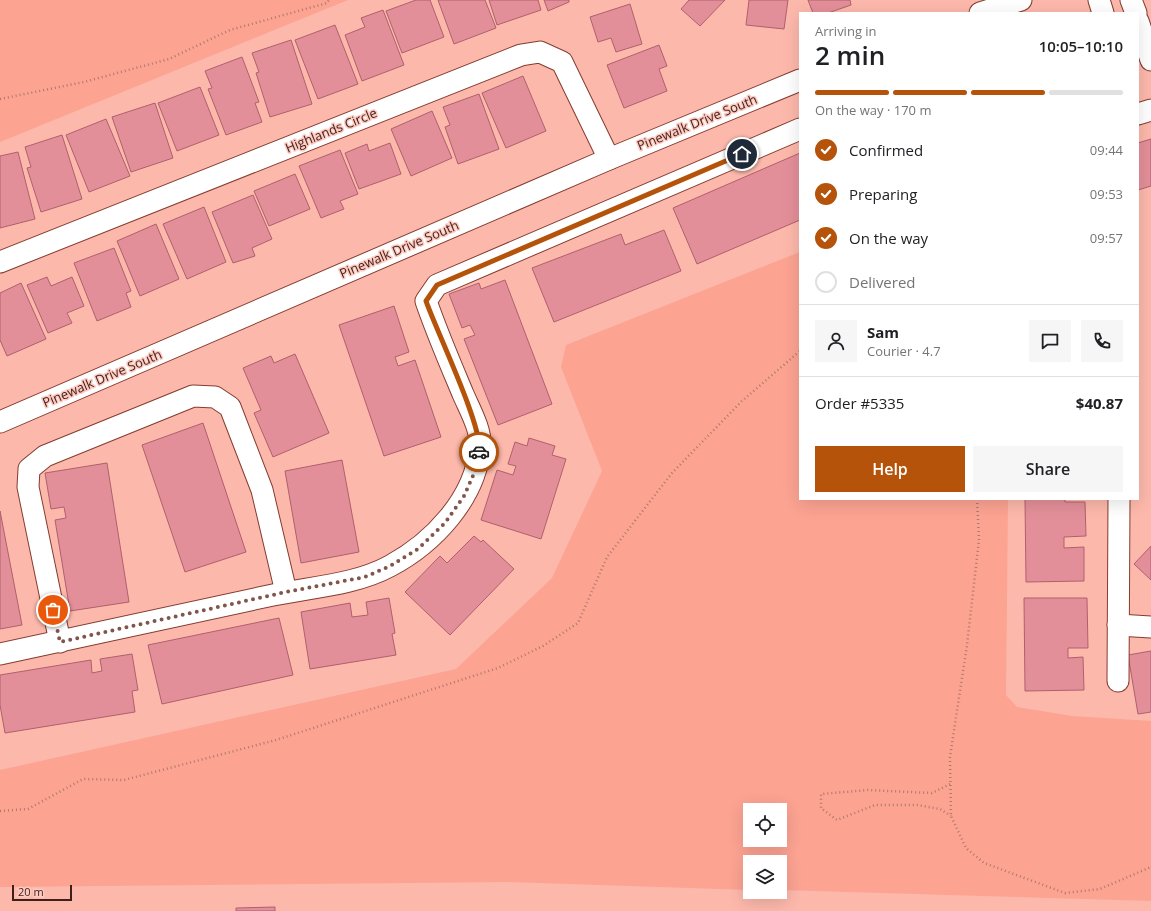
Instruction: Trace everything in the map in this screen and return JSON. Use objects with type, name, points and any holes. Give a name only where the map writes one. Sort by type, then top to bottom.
[{"type":"street","points":[[983,12],[1021,0]]},
{"type":"street","points":[[1099,0],[1103,12]]},
{"type":"street","points":[[1131,0],[1136,12]]},
{"type":"street","points":[[1139,24],[1151,60]]},
{"type":"street","name":"Highlands Circle","points":[[0,262],[521,55],[540,52],[562,62],[609,159]]},
{"type":"street","name":"Pinewalk Drive South","points":[[0,422],[609,159],[799,80]]},
{"type":"street","points":[[1139,114],[1151,110]]},
{"type":"street","points":[[0,654],[286,592],[365,577],[390,566],[418,549],[445,523],[464,496],[476,469],[480,447],[476,424],[426,301],[437,285],[799,129]]},
{"type":"street","points":[[60,642],[28,486],[29,469],[45,456],[193,396],[215,397],[230,407],[262,490],[286,592]]},
{"type":"street","points":[[1118,681],[1119,500]]},
{"type":"street","points":[[1118,625],[1151,627]]},
{"type":"path","points":[[0,99],[84,82],[169,59],[230,30],[327,3],[329,0]]},
{"type":"path","points":[[0,812],[28,809],[84,779],[124,780],[276,740],[498,668],[542,646],[578,623],[608,557],[672,473],[742,401],[799,352]]},
{"type":"path","points":[[977,500],[979,540],[967,645],[950,757],[951,816],[966,848],[984,863],[1065,893],[1100,889],[1151,867]]},
{"type":"path","points":[[950,784],[932,792],[868,790],[821,794],[821,808],[837,820],[875,805],[917,805],[940,809],[951,816]]},
{"type":"shaded area","points":[[0,0],[348,0],[0,142]]},
{"type":"shaded area","points":[[799,252],[799,500],[1008,500],[1006,695],[1017,707],[1072,716],[1151,721],[1151,901],[787,890],[787,855],[743,855],[743,890],[509,882],[0,887],[0,770],[456,669],[552,578],[602,471],[561,367],[566,345]]},
{"type":"building","points":[[416,0],[430,0],[444,37],[402,53],[386,11]]},
{"type":"building","points":[[438,0],[485,0],[496,28],[454,44]]},
{"type":"building","points":[[489,0],[538,0],[541,10],[497,25]]},
{"type":"building","points":[[544,0],[569,0],[569,2],[548,11]]},
{"type":"building","points":[[689,0],[725,0],[700,26],[681,9]]},
{"type":"building","points":[[749,0],[788,0],[784,29],[746,25]]},
{"type":"building","points":[[808,0],[850,0],[851,5],[831,12],[813,12]]},
{"type":"building","points":[[630,4],[642,44],[616,52],[611,38],[598,42],[590,17]]},
{"type":"building","points":[[383,10],[404,65],[362,81],[345,35],[365,27],[361,18]]},
{"type":"building","points":[[335,25],[358,84],[318,99],[295,40]]},
{"type":"building","points":[[291,40],[312,104],[270,117],[256,73],[259,72],[252,53]]},
{"type":"building","points":[[659,45],[667,66],[659,69],[667,91],[624,108],[607,65]]},
{"type":"building","points":[[242,57],[259,102],[255,103],[262,122],[226,135],[208,89],[212,88],[205,71]]},
{"type":"building","points":[[523,76],[546,131],[506,148],[482,93]]},
{"type":"building","points":[[200,87],[219,135],[177,151],[158,103]]},
{"type":"building","points":[[479,94],[499,149],[458,164],[445,127],[450,125],[443,107]]},
{"type":"building","points":[[155,103],[173,158],[131,172],[112,117]]},
{"type":"building","points":[[432,111],[452,158],[411,176],[391,129]]},
{"type":"building","points":[[106,119],[130,176],[89,192],[66,135]]},
{"type":"building","points":[[62,135],[82,199],[41,212],[27,168],[31,167],[25,147]]},
{"type":"building","points":[[1151,139],[1151,186],[1139,190],[1139,143]]},
{"type":"building","points":[[390,143],[401,174],[359,189],[345,153],[367,144],[369,151]]},
{"type":"building","points":[[340,150],[358,194],[340,201],[344,209],[321,218],[299,166]]},
{"type":"building","points":[[18,152],[35,219],[0,228],[0,156]]},
{"type":"building","points":[[799,153],[799,220],[697,264],[673,208]]},
{"type":"building","points":[[295,174],[310,209],[269,226],[254,191]]},
{"type":"building","points":[[253,195],[272,239],[252,248],[255,256],[233,263],[212,212]]},
{"type":"building","points":[[204,207],[226,262],[187,279],[163,224]]},
{"type":"building","points":[[156,224],[179,279],[140,296],[117,241]]},
{"type":"building","points":[[664,230],[681,271],[554,322],[532,268],[621,234],[625,245]]},
{"type":"building","points":[[114,248],[131,291],[126,293],[131,307],[97,321],[74,263]]},
{"type":"building","points":[[47,277],[51,286],[72,277],[84,306],[67,313],[72,323],[48,333],[27,285]]},
{"type":"building","points":[[505,280],[552,404],[498,425],[464,339],[475,335],[470,325],[462,328],[449,294],[479,283],[481,289]]},
{"type":"building","points":[[21,283],[46,339],[7,356],[0,340],[0,293]]},
{"type":"building","points":[[394,306],[409,352],[395,357],[398,366],[415,360],[441,437],[384,456],[339,325]]},
{"type":"building","points":[[295,354],[329,433],[273,457],[254,413],[261,410],[243,368],[271,356],[274,363]]},
{"type":"building","points":[[203,423],[246,552],[185,572],[142,445]]},
{"type":"building","points":[[529,438],[555,446],[552,455],[566,459],[541,539],[481,520],[497,470],[513,475],[516,466],[508,464],[515,442],[527,446]]},
{"type":"building","points":[[342,460],[359,552],[301,563],[285,471]]},
{"type":"building","points":[[107,463],[129,602],[70,611],[55,520],[66,518],[64,507],[51,509],[45,473]]},
{"type":"building","points":[[1025,500],[1065,500],[1065,502],[1085,502],[1086,536],[1064,537],[1064,548],[1084,547],[1084,581],[1026,582]]},
{"type":"building","points":[[0,511],[22,625],[0,629]]},
{"type":"building","points":[[474,536],[481,542],[483,540],[514,569],[450,635],[405,592],[440,556],[447,563]]},
{"type":"building","points":[[1151,546],[1151,580],[1134,564]]},
{"type":"building","points":[[389,598],[395,633],[392,634],[396,655],[310,669],[301,612],[350,603],[352,617],[368,615],[366,602]]},
{"type":"building","points":[[1024,598],[1087,598],[1088,648],[1068,648],[1068,658],[1083,657],[1084,690],[1025,691]]},
{"type":"building","points":[[279,618],[293,675],[162,704],[148,645]]},
{"type":"building","points":[[1151,651],[1151,712],[1138,714],[1128,655]]},
{"type":"building","points":[[132,654],[138,690],[132,691],[135,712],[5,733],[0,705],[0,675],[91,660],[92,673],[102,671],[100,659]]},
{"type":"building","points":[[275,907],[275,911],[236,911],[236,908]]},
{"type":"way so far","points":[[53,610],[60,642],[286,592],[365,577],[390,566],[418,549],[445,523],[464,496],[476,469],[479,452]]},
{"type":"route","points":[[479,452],[480,447],[476,424],[426,301],[437,285],[742,154]]}]
